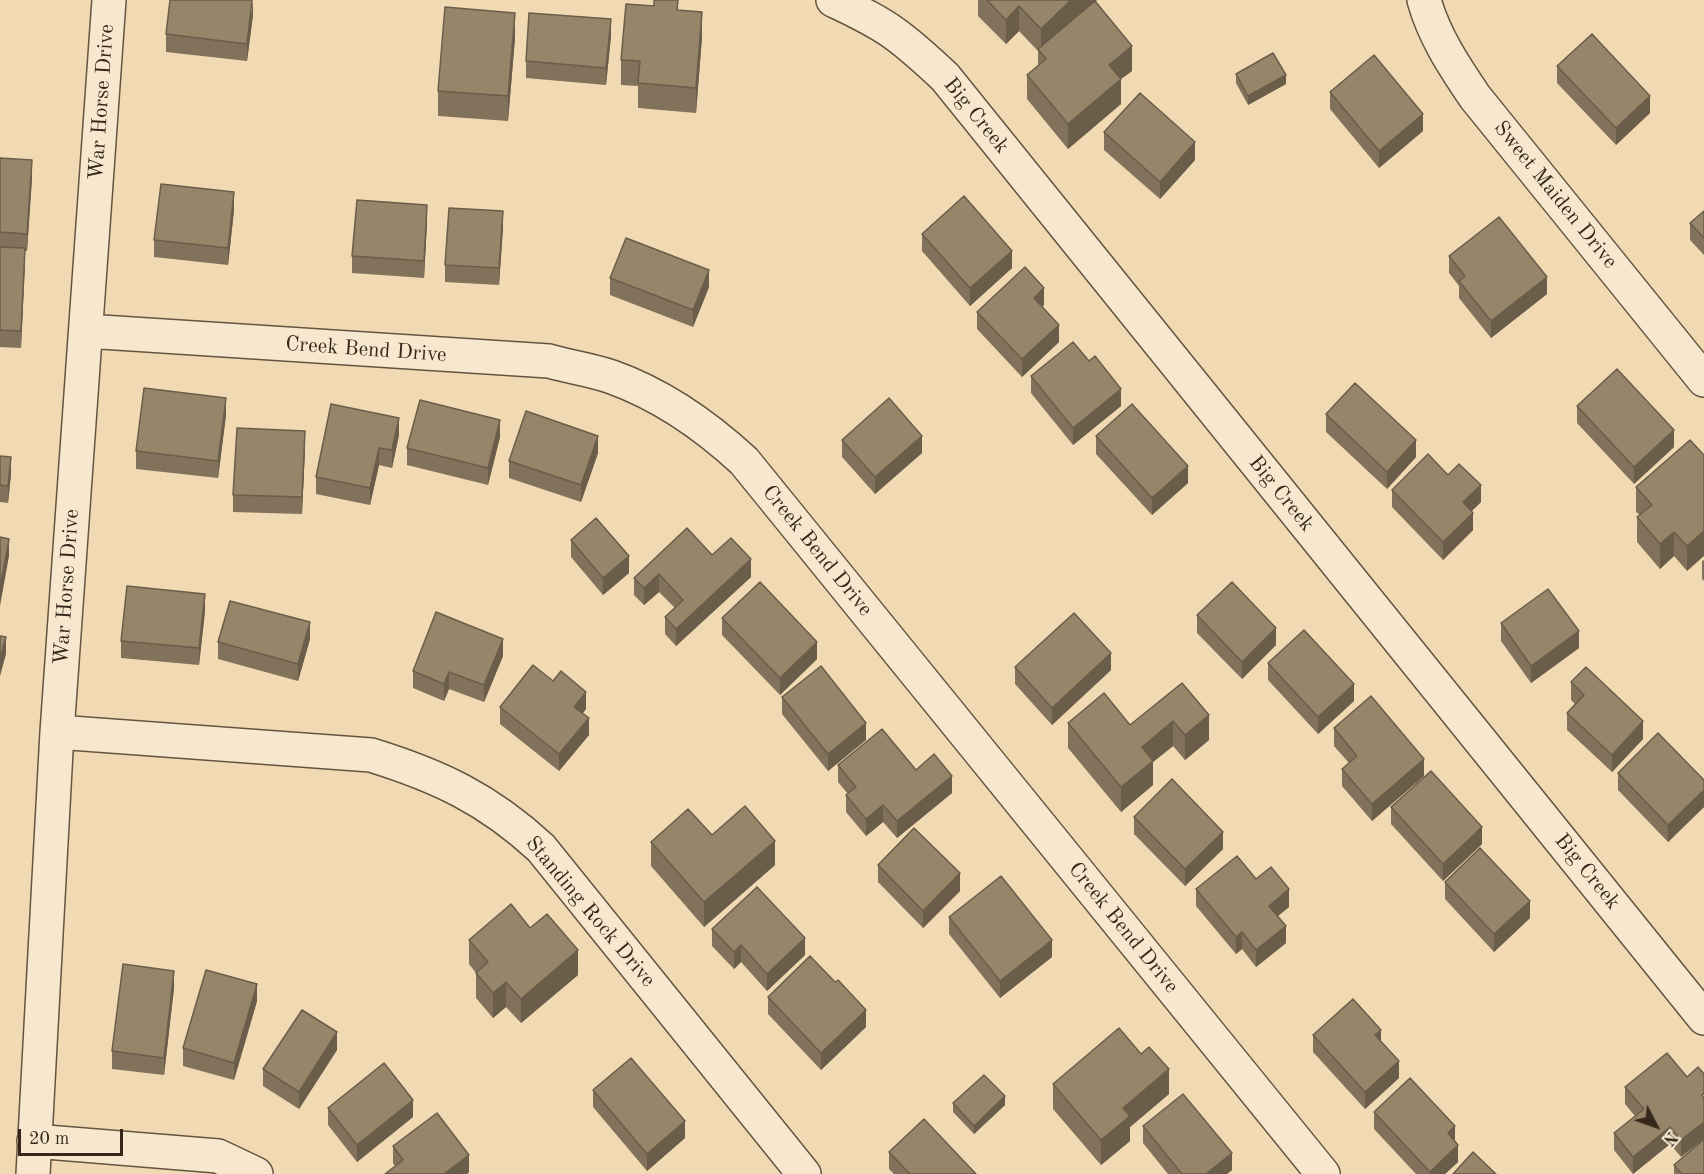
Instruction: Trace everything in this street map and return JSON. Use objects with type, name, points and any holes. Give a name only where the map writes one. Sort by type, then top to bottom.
[{"type":"street","name":"War Horse Drive","points":[[33,1174],[57,732],[109,0]]},
{"type":"street","name":"Big Creek","points":[[833,0],[866,16],[895,34],[945,77],[1704,1018]]},
{"type":"street","name":"Sweet Maiden Drive","points":[[1424,0],[1439,39],[1475,96],[1704,380]]},
{"type":"street","name":"Creek Bend Drive","points":[[86,331],[549,362],[610,377],[668,402],[720,439],[744,461],[1323,1174]]},
{"type":"street","name":"Standing Rock Drive","points":[[57,732],[371,755],[405,766],[473,796],[517,826],[540,848],[804,1174]]},
{"type":"street","points":[[34,1141],[218,1156],[256,1174]]},
{"type":"building","points":[[170,0],[252,0],[247,44],[166,34]]},
{"type":"building","points":[[654,0],[678,0],[677,10],[702,12],[696,88],[638,83],[640,61],[621,60],[626,4],[654,6]]},
{"type":"building","points":[[987,0],[1071,0],[1041,29],[1019,6],[1006,20]]},
{"type":"building","points":[[1095,1],[1132,46],[1109,65],[1121,79],[1068,124],[1027,75],[1046,59],[1038,49]]},
{"type":"building","points":[[445,7],[515,13],[508,96],[438,91]]},
{"type":"building","points":[[529,13],[611,19],[606,68],[526,61]]},
{"type":"building","points":[[1592,34],[1650,96],[1616,128],[1557,66]]},
{"type":"building","points":[[1273,53],[1286,75],[1248,96],[1236,74]]},
{"type":"building","points":[[1374,55],[1423,114],[1379,151],[1330,92]]},
{"type":"building","points":[[1140,93],[1195,142],[1160,182],[1104,132]]},
{"type":"building","points":[[0,158],[32,160],[27,234],[0,232]]},
{"type":"building","points":[[161,184],[234,192],[228,248],[154,240]]},
{"type":"building","points":[[964,196],[1012,251],[970,288],[922,234]]},
{"type":"building","points":[[357,200],[427,205],[424,261],[352,256]]},
{"type":"building","points":[[449,208],[503,211],[499,268],[445,265]]},
{"type":"building","points":[[1704,211],[1704,238],[1690,223]]},
{"type":"building","points":[[1499,217],[1547,277],[1491,321],[1459,281],[1465,276],[1449,256]]},
{"type":"building","points":[[626,238],[709,270],[693,310],[610,278]]},
{"type":"building","points":[[0,247],[25,248],[21,331],[0,330]]},
{"type":"building","points":[[1025,267],[1044,288],[1034,298],[1059,325],[1022,359],[977,312]]},
{"type":"building","points":[[1073,342],[1089,361],[1095,356],[1121,389],[1073,428],[1031,376]]},
{"type":"building","points":[[1617,369],[1674,430],[1634,467],[1577,406]]},
{"type":"building","points":[[1355,383],[1416,440],[1387,472],[1326,414]]},
{"type":"building","points":[[144,388],[226,398],[218,461],[136,451]]},
{"type":"building","points":[[889,398],[922,436],[875,477],[842,440]]},
{"type":"building","points":[[420,400],[500,420],[488,468],[407,448]]},
{"type":"building","points":[[331,404],[399,418],[392,450],[379,448],[370,488],[316,477]]},
{"type":"building","points":[[1132,404],[1188,466],[1152,498],[1096,436]]},
{"type":"building","points":[[526,411],[598,436],[581,485],[509,461]]},
{"type":"building","points":[[237,428],[305,431],[302,497],[233,495]]},
{"type":"building","points":[[1690,440],[1704,455],[1704,531],[1687,546],[1674,532],[1660,544],[1637,517],[1652,505],[1636,487]]},
{"type":"building","points":[[1428,454],[1448,475],[1459,464],[1481,485],[1463,502],[1473,513],[1443,542],[1392,490]]},
{"type":"building","points":[[0,456],[11,457],[8,486],[0,485]]},
{"type":"building","points":[[596,518],[629,556],[603,578],[571,540]]},
{"type":"building","points":[[687,528],[712,555],[731,538],[751,559],[676,629],[665,617],[683,600],[659,574],[644,588],[634,578]]},
{"type":"building","points":[[0,537],[9,539],[0,589]]},
{"type":"building","points":[[760,582],[817,642],[780,678],[722,618]]},
{"type":"building","points":[[1232,582],[1276,628],[1242,662],[1197,615]]},
{"type":"building","points":[[127,586],[205,594],[199,648],[121,641]]},
{"type":"building","points":[[1548,589],[1579,631],[1531,666],[1501,623]]},
{"type":"building","points":[[230,601],[310,622],[298,664],[218,642]]},
{"type":"building","points":[[436,612],[503,639],[484,685],[449,672],[444,684],[413,671]]},
{"type":"building","points":[[1074,613],[1111,653],[1052,708],[1015,667]]},
{"type":"building","points":[[1304,630],[1354,684],[1318,717],[1268,663]]},
{"type":"building","points":[[0,636],[6,637],[0,659]]},
{"type":"building","points":[[533,665],[553,681],[561,671],[586,692],[574,707],[589,718],[559,754],[500,707]]},
{"type":"building","points":[[821,666],[866,723],[828,754],[782,697]]},
{"type":"building","points":[[1586,667],[1643,721],[1612,755],[1567,713],[1584,695],[1571,682]]},
{"type":"building","points":[[1182,683],[1209,715],[1185,735],[1173,721],[1142,747],[1153,761],[1121,787],[1068,723],[1104,693],[1130,725]]},
{"type":"building","points":[[1371,696],[1424,759],[1372,804],[1342,769],[1357,756],[1334,728]]},
{"type":"building","points":[[882,729],[916,770],[934,754],[952,776],[897,821],[883,805],[866,819],[846,795],[856,787],[838,765]]},
{"type":"building","points":[[1658,733],[1704,780],[1704,790],[1668,825],[1618,773]]},
{"type":"building","points":[[1431,771],[1482,827],[1443,864],[1391,807]]},
{"type":"building","points":[[1172,779],[1223,832],[1185,869],[1134,817]]},
{"type":"building","points":[[745,806],[775,841],[704,902],[651,842],[688,809],[712,835]]},
{"type":"building","points":[[914,828],[960,873],[923,911],[878,865]]},
{"type":"building","points":[[1480,848],[1530,901],[1494,934],[1445,882]]},
{"type":"building","points":[[1237,856],[1256,879],[1271,867],[1289,889],[1269,906],[1286,926],[1256,950],[1242,932],[1236,937],[1196,889]]},
{"type":"building","points":[[1001,876],[1052,940],[1000,981],[949,917]]},
{"type":"building","points":[[757,887],[805,938],[767,974],[741,945],[734,952],[712,929]]},
{"type":"building","points":[[511,904],[530,928],[547,914],[578,950],[521,999],[506,982],[493,993],[476,973],[488,962],[469,940]]},
{"type":"building","points":[[810,956],[835,982],[838,980],[866,1010],[821,1053],[768,997]]},
{"type":"building","points":[[123,964],[174,971],[164,1058],[112,1051]]},
{"type":"building","points":[[206,970],[257,984],[234,1063],[183,1048]]},
{"type":"building","points":[[1353,999],[1381,1030],[1375,1035],[1399,1061],[1365,1092],[1313,1035]]},
{"type":"building","points":[[302,1010],[337,1032],[299,1092],[263,1069]]},
{"type":"building","points":[[1119,1028],[1141,1054],[1149,1047],[1169,1069],[1123,1108],[1130,1116],[1101,1140],[1053,1084]]},
{"type":"building","points":[[1667,1053],[1687,1077],[1698,1067],[1704,1074],[1704,1094],[1702,1095],[1704,1122],[1681,1140],[1670,1127],[1633,1157],[1614,1133],[1644,1109],[1625,1087]]},
{"type":"building","points":[[631,1058],[685,1121],[647,1154],[593,1090]]},
{"type":"building","points":[[384,1063],[413,1100],[357,1145],[328,1108]]},
{"type":"building","points":[[984,1075],[1005,1096],[974,1126],[953,1103]]},
{"type":"building","points":[[1410,1078],[1455,1126],[1448,1133],[1458,1145],[1430,1172],[1374,1112]]},
{"type":"building","points":[[1183,1094],[1232,1153],[1206,1174],[1182,1174],[1143,1126]]},
{"type":"building","points":[[437,1113],[469,1155],[444,1174],[385,1174],[403,1160],[393,1146]]},
{"type":"building","points":[[924,1119],[976,1174],[910,1174],[889,1152]]},
{"type":"building","points":[[1704,1139],[1704,1174],[1682,1174],[1674,1165]]},
{"type":"building","points":[[1473,1152],[1496,1174],[1453,1174]]}]
